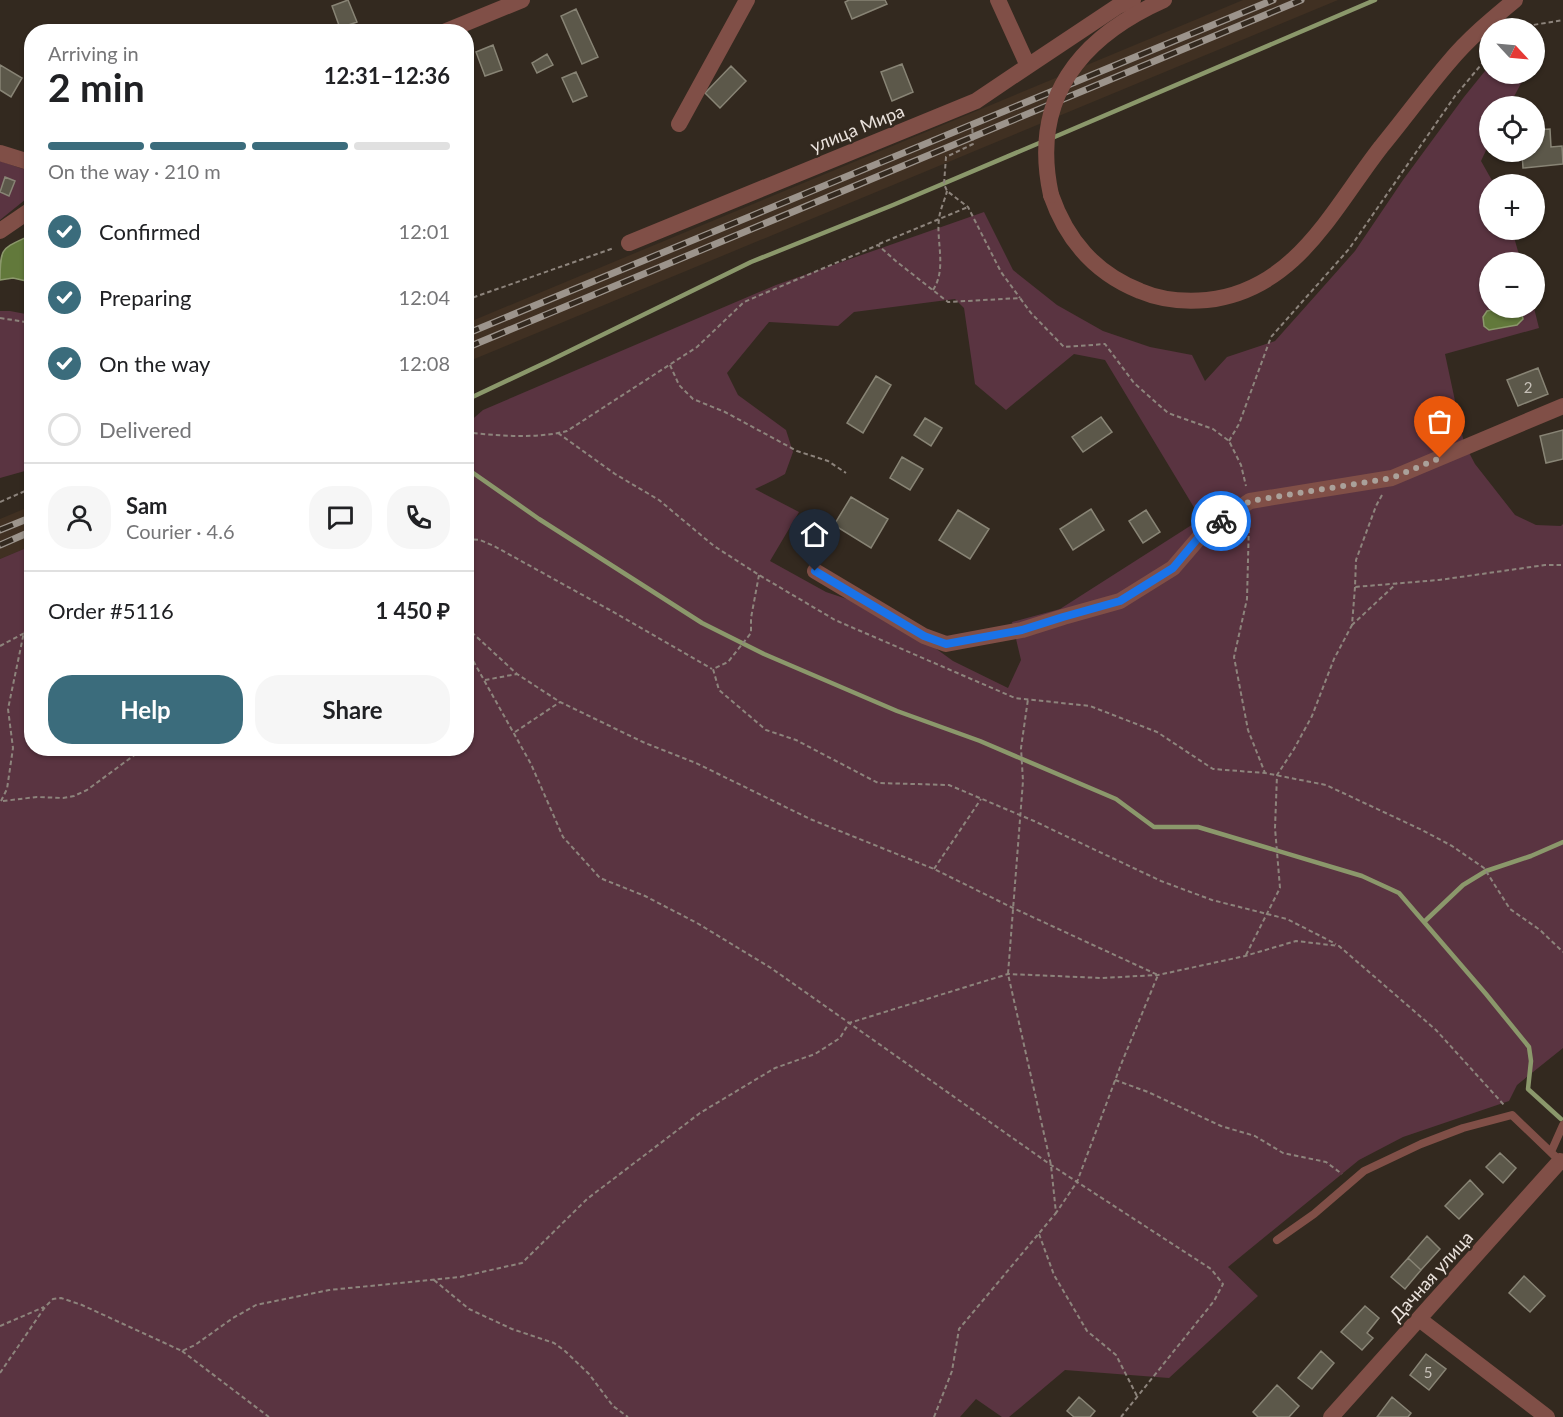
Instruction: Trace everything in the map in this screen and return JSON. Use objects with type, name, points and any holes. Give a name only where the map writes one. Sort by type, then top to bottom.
[{"type":"street","points":[[464,24],[522,0]]},
{"type":"street","points":[[679,124],[747,0]]},
{"type":"street","points":[[998,0],[1028,66]]},
{"type":"street","name":"улица Мира","points":[[628,243],[971,103],[1118,6],[1133,0]]},
{"type":"street","points":[[1164,0],[1145,9],[1103,37],[1078,61],[1059,92],[1048,125],[1045,160],[1051,195],[1057,212],[1075,243],[1099,268],[1129,287],[1163,298],[1198,301],[1233,295],[1250,289],[1280,271],[1317,236],[1368,165],[1450,61],[1515,0]]},
{"type":"street","points":[[0,153],[24,160]]},
{"type":"street","points":[[0,231],[24,214]]},
{"type":"street","points":[[815,571],[924,636],[946,644],[1022,630],[1120,601],[1173,568],[1203,532],[1250,501],[1392,478],[1563,406]]},
{"type":"street","name":"Дачная улица","points":[[1331,1417],[1419,1319],[1556,1157]]},
{"type":"street","points":[[1419,1319],[1547,1417]]},
{"type":"lane","points":[[1277,1240],[1314,1214],[1364,1171],[1421,1144],[1463,1128],[1512,1114],[1556,1157]]},
{"type":"lane","points":[[1556,1157],[1563,1125]]},
{"type":"path","points":[[1545,23],[1563,20]]},
{"type":"path","points":[[1229,441],[1239,424],[1271,338],[1349,249],[1455,96],[1479,67]]},
{"type":"path","points":[[971,103],[973,144],[946,157],[944,184],[947,191],[968,207],[1001,272],[1031,313],[1064,347],[1105,344],[1134,382],[1168,413],[1213,429],[1229,441],[1241,465],[1250,501],[1247,599],[1234,657],[1248,730],[1265,773]]},
{"type":"path","points":[[932,291],[938,283],[941,254],[939,219],[947,191]]},
{"type":"path","points":[[474,433],[528,435],[558,434],[567,431],[698,347],[744,302],[968,207]]},
{"type":"path","points":[[474,297],[628,243]]},
{"type":"path","points":[[878,245],[948,302],[1020,298]]},
{"type":"path","points":[[0,318],[24,322]]},
{"type":"path","points":[[670,365],[679,385],[693,399],[725,412],[797,451],[828,461],[846,472]]},
{"type":"path","points":[[558,434],[615,474],[659,500],[714,546],[835,620],[1015,698],[1090,706],[1157,732],[1213,769],[1265,773],[1326,785],[1422,830],[1452,846],[1484,868],[1510,909],[1540,930],[1563,952]]},
{"type":"path","points":[[1353,625],[1356,560],[1376,506],[1392,478]]},
{"type":"path","points":[[0,502],[24,492]]},
{"type":"path","points":[[474,540],[494,546],[713,669],[719,690],[766,730],[796,740],[878,783],[949,785],[1161,881],[1212,900],[1287,919],[1339,946],[1436,1030],[1502,1104]]},
{"type":"path","points":[[1355,587],[1439,580],[1545,565],[1563,566]]},
{"type":"path","points":[[713,669],[728,662],[751,633],[751,618],[759,575]]},
{"type":"path","points":[[1245,956],[1280,888],[1275,828],[1277,775],[1312,716],[1334,659],[1353,625],[1397,583]]},
{"type":"path","points":[[0,646],[24,632]]},
{"type":"path","points":[[1,801],[7,789],[13,748],[8,709],[24,632]]},
{"type":"path","points":[[474,634],[517,674],[560,702],[645,743],[696,763],[810,819],[934,869],[1158,975]]},
{"type":"path","points":[[474,661],[531,764],[563,837],[600,878],[645,896],[697,923],[771,968],[1051,1165],[1211,1269],[1223,1284],[1214,1301],[1121,1417]]},
{"type":"path","points":[[485,680],[517,674]]},
{"type":"path","points":[[1028,699],[1021,748],[1023,781],[1008,974],[1051,1165],[1056,1213]]},
{"type":"path","points":[[514,733],[560,702]]},
{"type":"path","points":[[1,801],[74,796],[87,790],[133,756]]},
{"type":"path","points":[[934,869],[981,799]]},
{"type":"path","points":[[182,1351],[256,1305],[329,1290],[460,1277],[522,1263],[587,1198],[700,1113],[775,1068],[815,1054],[840,1038],[849,1023],[1008,974],[1102,978],[1158,975],[1245,956],[1296,941],[1339,946]]},
{"type":"path","points":[[934,1417],[952,1371],[960,1329],[1056,1213],[1077,1182],[1158,975]]},
{"type":"path","points":[[1115,1080],[1148,1092],[1221,1126],[1256,1136],[1283,1154],[1326,1161],[1352,1181]]},
{"type":"path","points":[[1039,1234],[1054,1275],[1086,1331],[1116,1355],[1138,1396]]},
{"type":"path","points":[[434,1280],[469,1309],[512,1329],[554,1343],[589,1374],[613,1406],[628,1417]]},
{"type":"path","points":[[0,1373],[45,1307],[53,1299],[61,1298],[82,1305],[182,1351],[269,1417]]},
{"type":"path","points":[[0,1326],[45,1307]]},
{"type":"shaded area","points":[[1243,0],[1338,0],[474,359],[474,320]]},
{"type":"shaded area","points":[[1479,78],[1479,84],[1521,84],[1514,96],[1479,96],[1479,162],[1482,162],[1488,174],[1479,174],[1479,240],[1515,240],[1518,252],[1479,252],[1479,318],[1488,318],[1489,330],[1517,325],[1519,318],[1536,318],[1539,328],[1445,354],[1464,443],[1475,464],[1515,515],[1536,525],[1561,526],[1563,524],[1563,1048],[1517,1085],[1509,1101],[1403,1137],[1359,1160],[1228,1267],[1258,1296],[1169,1378],[1065,1370],[1009,1417],[1002,1417],[976,1399],[960,1417],[0,1417],[0,559],[24,549],[24,756],[474,756],[474,418],[483,410],[776,285],[984,212],[1013,270],[1057,305],[1103,331],[1150,347],[1192,355],[1205,381],[1227,357],[1275,341],[1355,251],[1403,180]],"holes":[[[955,299],[964,308],[975,384],[1006,410],[1074,354],[1105,360],[1201,519],[1060,609],[1012,622],[1021,660],[1008,688],[953,661],[920,637],[865,605],[826,592],[770,561],[799,512],[755,489],[785,474],[793,452],[786,430],[738,395],[727,373],[769,322],[838,326],[854,312]]]},
{"type":"shaded area","points":[[0,161],[24,169],[24,201],[0,220]]},
{"type":"shaded area","points":[[24,238],[24,280],[13,278],[0,280],[2,255],[8,246]]},
{"type":"shaded area","points":[[0,311],[10,311],[24,314],[24,471],[0,478]]},
{"type":"shaded area","points":[[1483,318],[1523,319],[1517,325],[1489,330],[1484,326]]},
{"type":"shaded area","points":[[24,509],[24,549],[0,559],[0,519]]},
{"type":"building","points":[[348,0],[357,22],[339,24],[332,6]]},
{"type":"building","points":[[885,0],[887,4],[852,19],[845,2]]},
{"type":"building","points":[[576,9],[598,57],[582,64],[561,16]]},
{"type":"building","points":[[493,45],[502,70],[485,76],[476,52]]},
{"type":"building","points":[[547,54],[553,65],[537,73],[532,63]]},
{"type":"building","points":[[902,64],[913,92],[892,101],[881,72]]},
{"type":"building","points":[[0,65],[22,78],[11,97],[0,90]]},
{"type":"building","points":[[731,66],[746,81],[720,108],[705,93]]},
{"type":"building","points":[[576,72],[587,96],[573,102],[562,78]]},
{"type":"building","points":[[1545,129],[1550,129],[1551,147],[1562,146],[1563,164],[1523,168],[1523,162],[1545,162]]},
{"type":"building","points":[[5,177],[15,181],[9,196],[0,192]]},
{"type":"building","points":[[1538,368],[1548,394],[1518,406],[1507,380]]},
{"type":"building","points":[[876,376],[891,385],[863,433],[847,423]]},
{"type":"building","points":[[1101,417],[1112,432],[1083,452],[1072,437]]},
{"type":"building","points":[[925,418],[942,428],[931,446],[914,435]]},
{"type":"building","points":[[1563,430],[1563,459],[1546,463],[1540,436]]},
{"type":"building","points":[[902,457],[923,469],[910,490],[890,478]]},
{"type":"building","points":[[851,497],[888,519],[871,548],[834,525]]},
{"type":"building","points":[[1091,509],[1104,530],[1073,550],[1060,529]]},
{"type":"building","points":[[958,510],[989,529],[970,559],[939,540]]},
{"type":"building","points":[[1146,510],[1160,532],[1143,543],[1129,521]]},
{"type":"building","points":[[1500,1153],[1516,1168],[1503,1183],[1486,1167]]},
{"type":"building","points":[[1470,1180],[1483,1194],[1459,1219],[1445,1206]]},
{"type":"building","points":[[1427,1236],[1440,1249],[1421,1270],[1408,1258]]},
{"type":"building","points":[[1408,1258],[1421,1270],[1405,1289],[1391,1277]]},
{"type":"building","points":[[1524,1276],[1545,1296],[1530,1312],[1509,1293]]},
{"type":"building","points":[[1365,1306],[1379,1318],[1367,1333],[1373,1338],[1362,1350],[1341,1332]]},
{"type":"building","points":[[1321,1351],[1334,1363],[1312,1389],[1298,1378]]},
{"type":"building","points":[[1426,1354],[1446,1369],[1429,1390],[1410,1375]]},
{"type":"building","points":[[1277,1385],[1299,1406],[1289,1417],[1258,1417],[1253,1412]]},
{"type":"building","points":[[1079,1397],[1095,1411],[1090,1417],[1074,1417],[1067,1411]]},
{"type":"building","points":[[1392,1397],[1411,1413],[1408,1417],[1377,1417]]},
{"type":"waterway","points":[[1052,138],[1375,0]]},
{"type":"waterway","points":[[474,396],[751,262],[1044,141]]},
{"type":"waterway","points":[[474,474],[539,519],[702,623],[764,654],[897,711],[980,741],[1116,799],[1154,827],[1198,827],[1362,876],[1399,893],[1529,1047],[1531,1061],[1528,1089],[1561,1119]]},
{"type":"waterway","points":[[1424,922],[1463,885],[1486,871],[1531,856],[1563,842]]},
{"type":"railway","points":[[474,331],[1273,0]]},
{"type":"railway","points":[[474,345],[1301,0]]},
{"type":"railway","points":[[0,530],[24,520]]},
{"type":"railway","points":[[0,545],[24,534]]},
{"type":"way so far","points":[[1221,521],[1250,501],[1392,478],[1440,458]]},
{"type":"route","points":[[815,571],[924,636],[946,644],[1022,630],[1120,601],[1173,568],[1203,532],[1221,521]]}]
